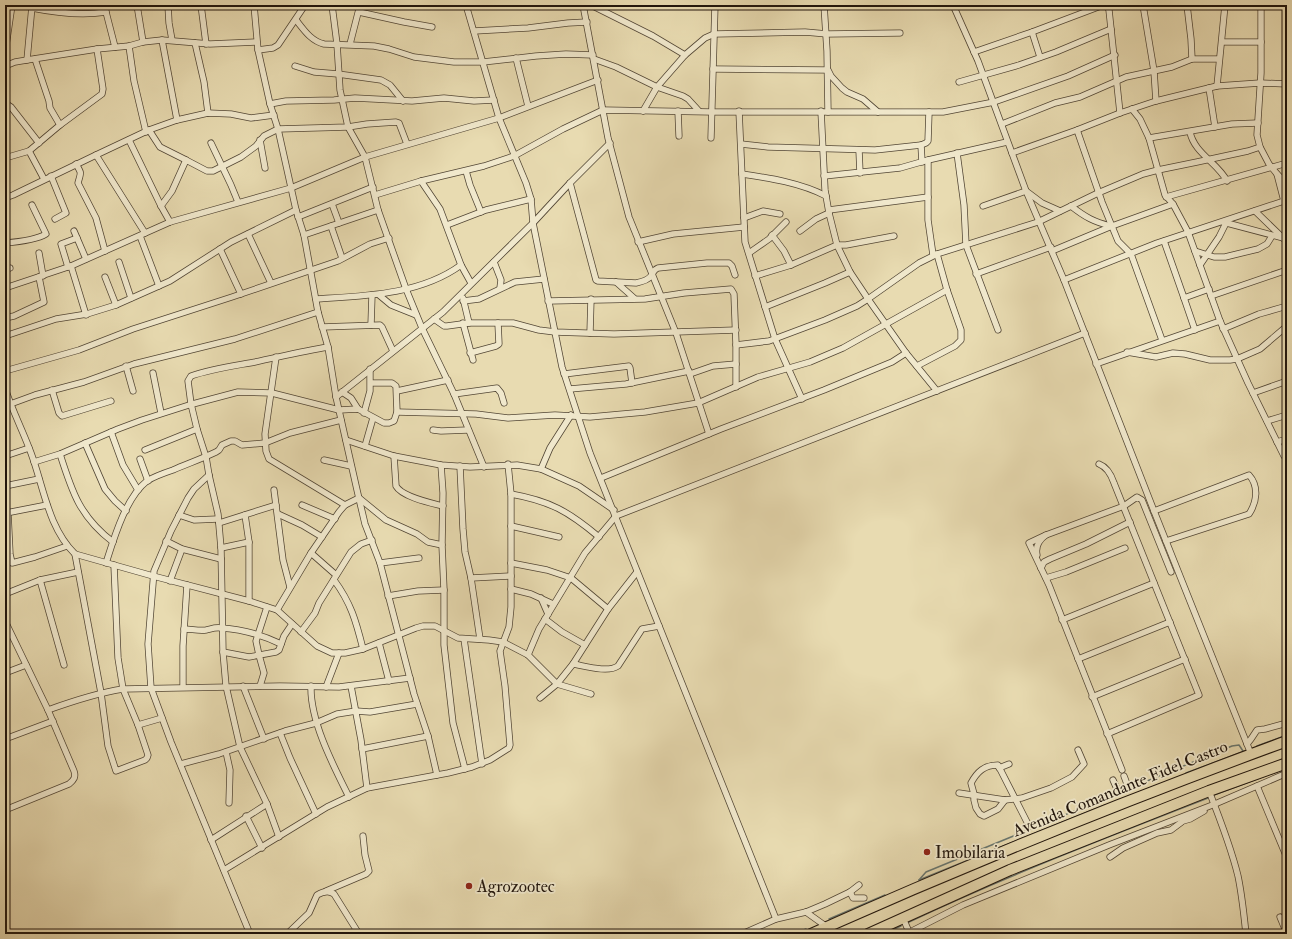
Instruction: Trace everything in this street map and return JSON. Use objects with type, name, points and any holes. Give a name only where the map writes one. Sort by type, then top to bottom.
[{"type":"highway","name":"Avenida Comandante Fidel Castro","points":[[812,934],[1078,821],[1287,741]]},
{"type":"highway","name":"Avenida Comandante Fidel Castro","points":[[868,934],[1010,870],[1210,791],[1287,763]]},
{"type":"street","points":[[12,5],[6,46],[6,66],[27,60],[162,40],[206,44],[256,42]]},
{"type":"street","points":[[105,5],[115,46]]},
{"type":"street","points":[[137,5],[142,42]]},
{"type":"street","points":[[168,5],[172,40]]},
{"type":"street","points":[[201,5],[206,44]]},
{"type":"street","points":[[254,5],[256,42],[270,104],[278,129],[296,210],[304,235],[318,312],[328,347],[336,397],[351,466],[365,524],[380,563],[417,704],[428,736],[436,775]]},
{"type":"street","points":[[258,50],[278,46],[296,20],[303,5]]},
{"type":"street","points":[[332,5],[337,44],[338,74],[348,127],[365,157],[378,210],[416,315],[448,380],[484,467]]},
{"type":"street","points":[[350,44],[360,5]]},
{"type":"street","points":[[466,5],[499,118],[526,183],[531,199],[533,223],[564,374],[590,453],[776,919]]},
{"type":"street","points":[[583,5],[610,143],[629,217],[676,333],[709,434]]},
{"type":"street","points":[[591,5],[653,36],[685,55]]},
{"type":"street","points":[[711,138],[715,5]]},
{"type":"street","points":[[824,5],[827,34],[828,70],[825,112],[824,176],[826,196],[837,244],[850,272],[868,299],[906,353],[937,391]]},
{"type":"street","points":[[953,5],[994,102],[1007,142],[1038,222],[1064,280],[1251,754]]},
{"type":"street","points":[[1143,5],[1154,71],[1156,101]]},
{"type":"street","points":[[1187,5],[1192,59]]},
{"type":"street","points":[[1217,86],[1225,5]]},
{"type":"street","points":[[1262,5],[1262,73],[1257,135],[1260,147],[1277,174],[1287,184]]},
{"type":"street","points":[[974,52],[1101,6],[1108,6],[1115,55],[1120,113]]},
{"type":"street","points":[[27,60],[32,7],[77,14],[106,12]]},
{"type":"street","points":[[359,12],[432,27]]},
{"type":"street","points":[[296,20],[311,37],[318,42],[374,46],[414,57],[440,61],[483,62],[566,54],[594,57],[657,87],[683,96],[688,99],[699,111]]},
{"type":"street","points":[[474,31],[528,28],[561,23],[587,22]]},
{"type":"street","points":[[959,82],[1040,57],[1111,29]]},
{"type":"street","points":[[643,111],[657,87],[685,55],[704,38],[714,34],[805,32],[827,34],[900,32]]},
{"type":"street","points":[[1032,32],[1040,57]]},
{"type":"street","points":[[162,40],[177,120]]},
{"type":"street","points":[[1222,42],[1261,42]]},
{"type":"street","points":[[195,43],[204,82],[208,113]]},
{"type":"street","points":[[129,46],[134,81],[147,131],[160,147],[207,171],[222,168],[250,152],[267,134],[278,129],[348,127],[367,124],[399,123],[407,144]]},
{"type":"street","points":[[5,158],[28,151],[103,92],[97,49]]},
{"type":"street","points":[[375,195],[421,181],[466,171],[514,156],[569,126],[604,110],[712,112],[943,112],[994,102],[1068,76],[1115,55]]},
{"type":"street","points":[[516,58],[528,106]]},
{"type":"street","points":[[1002,124],[1055,103],[1080,96],[1117,80],[1137,74],[1172,67],[1192,59],[1219,59]]},
{"type":"street","points":[[35,60],[50,108],[60,125]]},
{"type":"street","points":[[295,66],[314,72],[381,80],[390,85],[403,101]]},
{"type":"street","points":[[713,69],[828,70]]},
{"type":"street","points":[[828,70],[831,76],[842,88],[862,99],[878,112]]},
{"type":"street","points":[[5,288],[69,266],[170,222],[291,188],[365,157],[499,118],[598,80]]},
{"type":"street","points":[[1012,153],[1156,101],[1217,86],[1287,84]]},
{"type":"street","points":[[1210,88],[1215,127]]},
{"type":"street","points":[[270,104],[286,101],[355,98],[403,101],[421,101],[444,98],[474,102],[494,100]]},
{"type":"street","points":[[5,103],[11,107],[39,143]]},
{"type":"street","points":[[1132,109],[1140,119],[1149,138],[1162,189],[1166,197],[1173,204],[1188,232],[1223,329],[1236,359],[1284,456],[1287,458]]},
{"type":"street","points":[[678,111],[679,136]]},
{"type":"street","points":[[739,111],[745,242],[775,339],[802,399]]},
{"type":"street","points":[[741,144],[768,147],[859,150],[889,150],[921,145],[928,142],[929,112]]},
{"type":"street","points":[[5,198],[96,154],[147,131],[177,120],[208,113],[231,114],[251,118],[274,115]]},
{"type":"street","points":[[1149,138],[1232,124],[1258,123]]},
{"type":"street","points":[[1077,130],[1098,193],[1118,240],[1130,254],[1162,340]]},
{"type":"street","points":[[1190,132],[1195,144],[1221,171],[1227,181]]},
{"type":"street","points":[[129,140],[170,222]]},
{"type":"street","points":[[260,140],[266,168]]},
{"type":"street","points":[[824,176],[900,168],[1007,142]]},
{"type":"street","points":[[211,143],[238,202]]},
{"type":"street","points":[[336,397],[443,312],[533,223],[610,143]]},
{"type":"street","points":[[921,145],[922,162]]},
{"type":"street","points":[[736,345],[775,339],[825,320],[868,299],[919,263],[935,254],[1038,222],[1098,193],[1158,170],[1248,151],[1260,147]]},
{"type":"street","points":[[859,150],[860,173]]},
{"type":"street","points":[[28,151],[44,180]]},
{"type":"street","points":[[957,153],[964,205],[966,245],[998,330]]},
{"type":"street","points":[[96,154],[142,235],[159,286]]},
{"type":"street","points":[[161,206],[172,191],[186,160]]},
{"type":"street","points":[[917,366],[955,346],[961,340],[961,330],[935,254],[928,220],[928,160]]},
{"type":"street","points":[[1166,197],[1287,163]]},
{"type":"street","points":[[76,164],[82,173],[78,183],[96,218],[105,251]]},
{"type":"street","points":[[466,171],[481,212]]},
{"type":"street","points":[[742,174],[764,177],[802,186],[826,196]]},
{"type":"street","points":[[1064,280],[1188,232],[1224,222],[1285,201],[1277,174]]},
{"type":"street","points":[[51,176],[66,213],[55,219]]},
{"type":"street","points":[[421,181],[440,209],[461,266],[471,283]]},
{"type":"street","points":[[570,183],[596,280],[600,282],[636,283],[646,280],[652,275],[655,269],[722,262],[731,264],[734,275]]},
{"type":"street","points":[[298,217],[373,187]]},
{"type":"street","points":[[983,206],[1026,191]]},
{"type":"street","points":[[1026,191],[1042,203],[1060,211]]},
{"type":"street","points":[[800,231],[829,211],[928,197]]},
{"type":"street","points":[[447,225],[481,212],[531,199]]},
{"type":"street","points":[[5,244],[46,234],[32,204]]},
{"type":"street","points":[[332,204],[339,223]]},
{"type":"street","points":[[976,274],[1051,249],[1173,204]]},
{"type":"street","points":[[1071,206],[1089,219],[1100,224],[1112,226]]},
{"type":"street","points":[[5,336],[56,319],[86,315],[116,305],[159,286],[220,249],[296,210]]},
{"type":"street","points":[[304,235],[378,210]]},
{"type":"street","points":[[744,218],[763,210],[780,214]]},
{"type":"street","points":[[1255,211],[1286,239]]},
{"type":"street","points":[[749,254],[786,222]]},
{"type":"street","points":[[1224,222],[1286,239]]},
{"type":"street","points":[[1200,265],[1207,256],[1224,222]]},
{"type":"street","points":[[331,226],[342,258]]},
{"type":"street","points":[[638,242],[673,234],[744,227]]},
{"type":"street","points":[[74,231],[86,259]]},
{"type":"street","points":[[248,234],[271,284]]},
{"type":"street","points":[[772,235],[784,251],[791,265]]},
{"type":"street","points":[[755,276],[791,265],[837,244],[846,245],[894,236]]},
{"type":"street","points":[[1195,251],[1207,256],[1220,258],[1258,249],[1268,244],[1272,236]]},
{"type":"street","points":[[77,238],[61,244],[86,315]]},
{"type":"street","points":[[5,371],[78,350],[133,329],[271,284],[342,258],[370,244],[389,238]]},
{"type":"street","points":[[1164,241],[1195,330]]},
{"type":"street","points":[[220,249],[241,294]]},
{"type":"street","points":[[5,318],[14,316],[44,302],[39,253]]},
{"type":"street","points":[[119,262],[131,298]]},
{"type":"street","points":[[494,262],[501,280],[500,288]]},
{"type":"street","points":[[316,299],[379,295],[406,289],[442,278],[461,266]]},
{"type":"street","points":[[1211,296],[1287,270]]},
{"type":"street","points":[[765,307],[850,272]]},
{"type":"street","points":[[105,278],[116,305]]},
{"type":"street","points":[[463,300],[479,299],[515,282],[544,279]]},
{"type":"street","points":[[616,282],[634,298]]},
{"type":"street","points":[[620,298],[636,283]]},
{"type":"street","points":[[1184,298],[1209,289]]},
{"type":"street","points":[[548,301],[634,298],[690,292],[731,290],[734,294],[736,330],[736,387]]},
{"type":"street","points":[[397,412],[463,414],[508,418],[550,415],[590,416],[620,415],[667,409],[698,403],[758,377],[799,366],[828,355],[856,342],[947,290]]},
{"type":"street","points":[[462,292],[470,353],[473,360]]},
{"type":"street","points":[[371,325],[372,295]]},
{"type":"street","points":[[379,295],[391,305],[416,315]]},
{"type":"street","points":[[590,299],[590,333]]},
{"type":"street","points":[[1223,329],[1259,314],[1287,306]]},
{"type":"street","points":[[8,405],[35,395],[84,382],[126,366],[235,339],[318,312]]},
{"type":"street","points":[[434,319],[444,326],[466,323],[513,322],[539,330],[555,332],[676,333],[736,330]]},
{"type":"street","points":[[1096,364],[1220,321]]},
{"type":"street","points":[[470,353],[499,344],[498,323]]},
{"type":"street","points":[[322,327],[380,325],[393,351]]},
{"type":"street","points":[[1127,352],[1156,357],[1173,353],[1186,354],[1210,360],[1236,359],[1262,348],[1287,326]]},
{"type":"street","points":[[528,655],[534,639],[553,604],[571,578],[585,553],[599,537],[615,513],[937,391],[1085,333]]},
{"type":"street","points":[[279,837],[267,804],[240,747],[226,686],[220,559],[221,548],[216,500],[206,457],[190,404],[188,381],[191,376],[202,372],[295,352],[328,347]]},
{"type":"street","points":[[601,478],[709,434],[802,399],[892,362],[906,353]]},
{"type":"street","points":[[276,357],[266,427],[265,443],[269,459],[345,505]]},
{"type":"street","points":[[570,389],[632,383],[689,373],[713,366],[736,364]]},
{"type":"street","points":[[126,366],[133,391]]},
{"type":"street","points":[[564,374],[629,366],[632,383]]},
{"type":"street","points":[[364,413],[371,383],[370,369]]},
{"type":"street","points":[[153,373],[161,413]]},
{"type":"street","points":[[396,391],[448,380]]},
{"type":"street","points":[[1253,393],[1287,381]]},
{"type":"street","points":[[342,392],[351,398],[358,409],[364,413],[384,423],[394,421],[397,412],[396,386],[392,383],[371,383]]},
{"type":"street","points":[[5,388],[8,405],[29,448],[47,506],[67,546],[75,554],[170,581],[250,600],[277,610],[301,632],[327,652],[339,653],[363,649],[398,634],[416,628],[430,626],[440,628],[453,636],[464,639],[480,639],[503,642],[528,655],[557,684],[590,694]]},
{"type":"street","points":[[454,394],[497,388],[501,393],[504,403]]},
{"type":"street","points":[[52,390],[59,413],[62,416],[111,401]]},
{"type":"street","points":[[34,462],[60,454],[111,432],[161,413],[238,392],[272,393],[339,410],[358,409]]},
{"type":"street","points":[[541,469],[550,448],[571,415]]},
{"type":"street","points":[[1267,421],[1287,416]]},
{"type":"street","points":[[365,446],[373,418]]},
{"type":"street","points":[[106,563],[126,511],[138,490],[148,481],[158,475],[206,457],[218,451],[222,445],[231,441],[235,441],[242,445],[265,443],[290,433],[341,420]]},
{"type":"street","points":[[145,450],[197,429]]},
{"type":"street","points":[[433,430],[468,430]]},
{"type":"street","points":[[111,432],[123,465],[138,490]]},
{"type":"street","points":[[1277,442],[1287,439]]},
{"type":"street","points":[[346,440],[394,456],[441,465],[484,467],[508,464],[541,469],[579,486],[615,513]]},
{"type":"street","points":[[85,443],[105,489],[115,502],[126,511]]},
{"type":"street","points":[[5,456],[29,448]]},
{"type":"street","points":[[60,454],[71,488],[85,514],[99,531],[113,542]]},
{"type":"street","points":[[394,456],[397,489],[404,494],[443,506]]},
{"type":"street","points":[[140,459],[148,481]]},
{"type":"street","points":[[324,460],[351,466]]},
{"type":"street","points":[[224,870],[316,814],[367,788],[465,769],[482,764],[506,751],[510,745],[505,686],[500,651],[509,626],[512,576],[511,494],[508,464]]},
{"type":"street","points":[[1099,464],[1104,466],[1112,476],[1199,695],[1107,734]]},
{"type":"street","points":[[441,465],[443,506],[442,545],[445,631],[444,645],[451,712],[465,769]]},
{"type":"street","points":[[460,466],[465,552],[471,578],[480,639]]},
{"type":"street","points":[[209,475],[194,489],[179,515],[155,567],[148,644],[151,688],[250,934]]},
{"type":"street","points":[[1154,511],[1249,475],[1252,479],[1256,495],[1254,505],[1249,514],[1166,541]]},
{"type":"street","points":[[5,486],[39,479]]},
{"type":"street","points":[[274,490],[283,560],[290,587]]},
{"type":"street","points":[[511,494],[550,504],[563,510],[599,537]]},
{"type":"street","points":[[1127,784],[1046,578],[1029,542],[1124,506],[1134,497],[1137,497],[1142,500],[1171,572]]},
{"type":"street","points":[[277,610],[311,553],[339,512],[345,505],[359,498]]},
{"type":"street","points":[[359,498],[386,520],[417,534],[428,542],[442,545]]},
{"type":"street","points":[[179,515],[194,520],[218,521],[245,515],[276,505]]},
{"type":"street","points":[[302,505],[335,519]]},
{"type":"street","points":[[47,506],[7,513],[12,563],[67,546]]},
{"type":"street","points":[[278,514],[302,525],[322,537]]},
{"type":"street","points":[[245,515],[249,542],[250,600]]},
{"type":"street","points":[[1041,568],[1044,562],[1086,544],[1130,522]]},
{"type":"street","points":[[511,526],[559,537]]},
{"type":"street","points":[[1037,559],[1036,549],[1039,541],[1046,535]]},
{"type":"street","points":[[301,632],[315,613],[335,577],[355,548],[372,540]]},
{"type":"street","points":[[166,541],[182,549],[220,559]]},
{"type":"street","points":[[221,548],[249,542]]},
{"type":"street","points":[[1046,578],[1066,572],[1125,548]]},
{"type":"street","points":[[170,581],[182,549]]},
{"type":"street","points":[[311,553],[335,577],[355,618],[363,649]]},
{"type":"street","points":[[75,554],[101,693],[108,746],[116,771],[147,758],[147,753],[138,725],[123,689],[118,658],[114,565]]},
{"type":"street","points":[[380,563],[419,558]]},
{"type":"street","points":[[511,563],[547,570],[571,578],[608,609]]},
{"type":"street","points":[[5,594],[40,580],[78,572]]},
{"type":"street","points":[[540,698],[557,684],[573,664],[608,609],[637,572]]},
{"type":"street","points":[[471,578],[512,576]]},
{"type":"street","points":[[40,580],[64,665]]},
{"type":"street","points":[[1062,620],[1154,583]]},
{"type":"street","points":[[183,687],[184,629],[187,585]]},
{"type":"street","points":[[511,589],[531,594],[553,604]]},
{"type":"street","points":[[388,596],[418,591],[444,590]]},
{"type":"street","points":[[541,598],[547,616],[562,632],[585,645]]},
{"type":"street","points":[[260,686],[264,673],[258,655],[256,641],[267,607]]},
{"type":"street","points":[[5,621],[48,710],[74,771],[74,779],[72,782],[5,810]]},
{"type":"street","points":[[1078,659],[1170,622]]},
{"type":"street","points":[[224,652],[249,657],[277,651],[292,624]]},
{"type":"street","points":[[573,664],[613,669],[618,666],[642,629],[659,626]]},
{"type":"street","points":[[184,629],[205,630],[210,628],[223,628],[259,635],[281,644]]},
{"type":"street","points":[[464,639],[482,764]]},
{"type":"street","points":[[379,642],[389,681]]},
{"type":"street","points":[[326,687],[339,653]]},
{"type":"street","points":[[1092,696],[1185,660]]},
{"type":"street","points":[[5,673],[26,665]]},
{"type":"street","points":[[48,710],[75,700],[123,689],[226,686],[326,687],[351,686],[410,678]]},
{"type":"street","points":[[243,686],[264,739]]},
{"type":"street","points":[[311,686],[311,696],[316,723],[335,769],[349,796]]},
{"type":"street","points":[[351,686],[367,788]]},
{"type":"street","points":[[181,764],[226,752],[280,733],[316,723],[337,714],[356,711],[370,712],[417,704]]},
{"type":"street","points":[[138,725],[162,718]]},
{"type":"street","points":[[5,739],[53,721]]},
{"type":"street","points":[[1247,744],[1257,730],[1265,730],[1287,723]]},
{"type":"street","points":[[280,733],[316,814]]},
{"type":"street","points":[[362,749],[428,736]]},
{"type":"street","points":[[959,792],[1006,800],[1051,788],[1072,777],[1084,764],[1078,750]]},
{"type":"street","points":[[226,752],[230,770],[229,803]]},
{"type":"street","points":[[999,768],[1009,764]]},
{"type":"street","points":[[1006,800],[998,809],[984,816],[980,814],[976,808],[971,784],[978,773],[987,766],[998,765],[1028,824]]},
{"type":"street","points":[[903,918],[907,933],[963,905],[1120,841],[1156,831],[1170,830],[1183,821],[1190,819],[1215,804],[1287,773]]},
{"type":"street","points":[[1113,780],[1117,788]]},
{"type":"street","points":[[1257,786],[1287,858]]},
{"type":"street","points":[[1210,791],[1229,844],[1238,876],[1246,934]]},
{"type":"street","points":[[211,840],[246,816],[267,804]]},
{"type":"street","points":[[246,816],[262,848]]},
{"type":"street","points":[[1110,857],[1123,848],[1134,844],[1156,831]]},
{"type":"street","points":[[287,934],[309,913],[317,895],[366,874],[369,871],[364,851],[363,836]]},
{"type":"street","points":[[1120,841],[1134,844]]},
{"type":"street","points":[[742,934],[776,919],[806,912],[850,892],[859,885]]},
{"type":"street","points":[[326,892],[334,894],[359,934]]},
{"type":"street","points":[[850,892],[853,898],[864,898]]},
{"type":"street","points":[[806,912],[827,927]]},
{"type":"street","points":[[1280,917],[1287,934]]},
{"type":"waterway","points":[[1257,746],[1287,735]]},
{"type":"waterway","points":[[919,880],[926,872],[1232,746],[1239,745],[1243,751]]},
{"type":"waterway","points":[[1186,773],[1245,751]]},
{"type":"waterway","points":[[1214,795],[1287,768]]},
{"type":"waterway","points":[[909,922],[1020,873],[1208,798]]},
{"type":"waterway","points":[[919,880],[1105,805]]},
{"type":"waterway","points":[[829,919],[885,895]]},
{"type":"waterway","points":[[882,934],[901,926]]},
{"type":"waterway","points":[[794,934],[806,929]]},
{"type":"place","name":"Imobilaria","points":[[927,852]]},
{"type":"place","name":"Agrozootec","points":[[469,886]]}]
